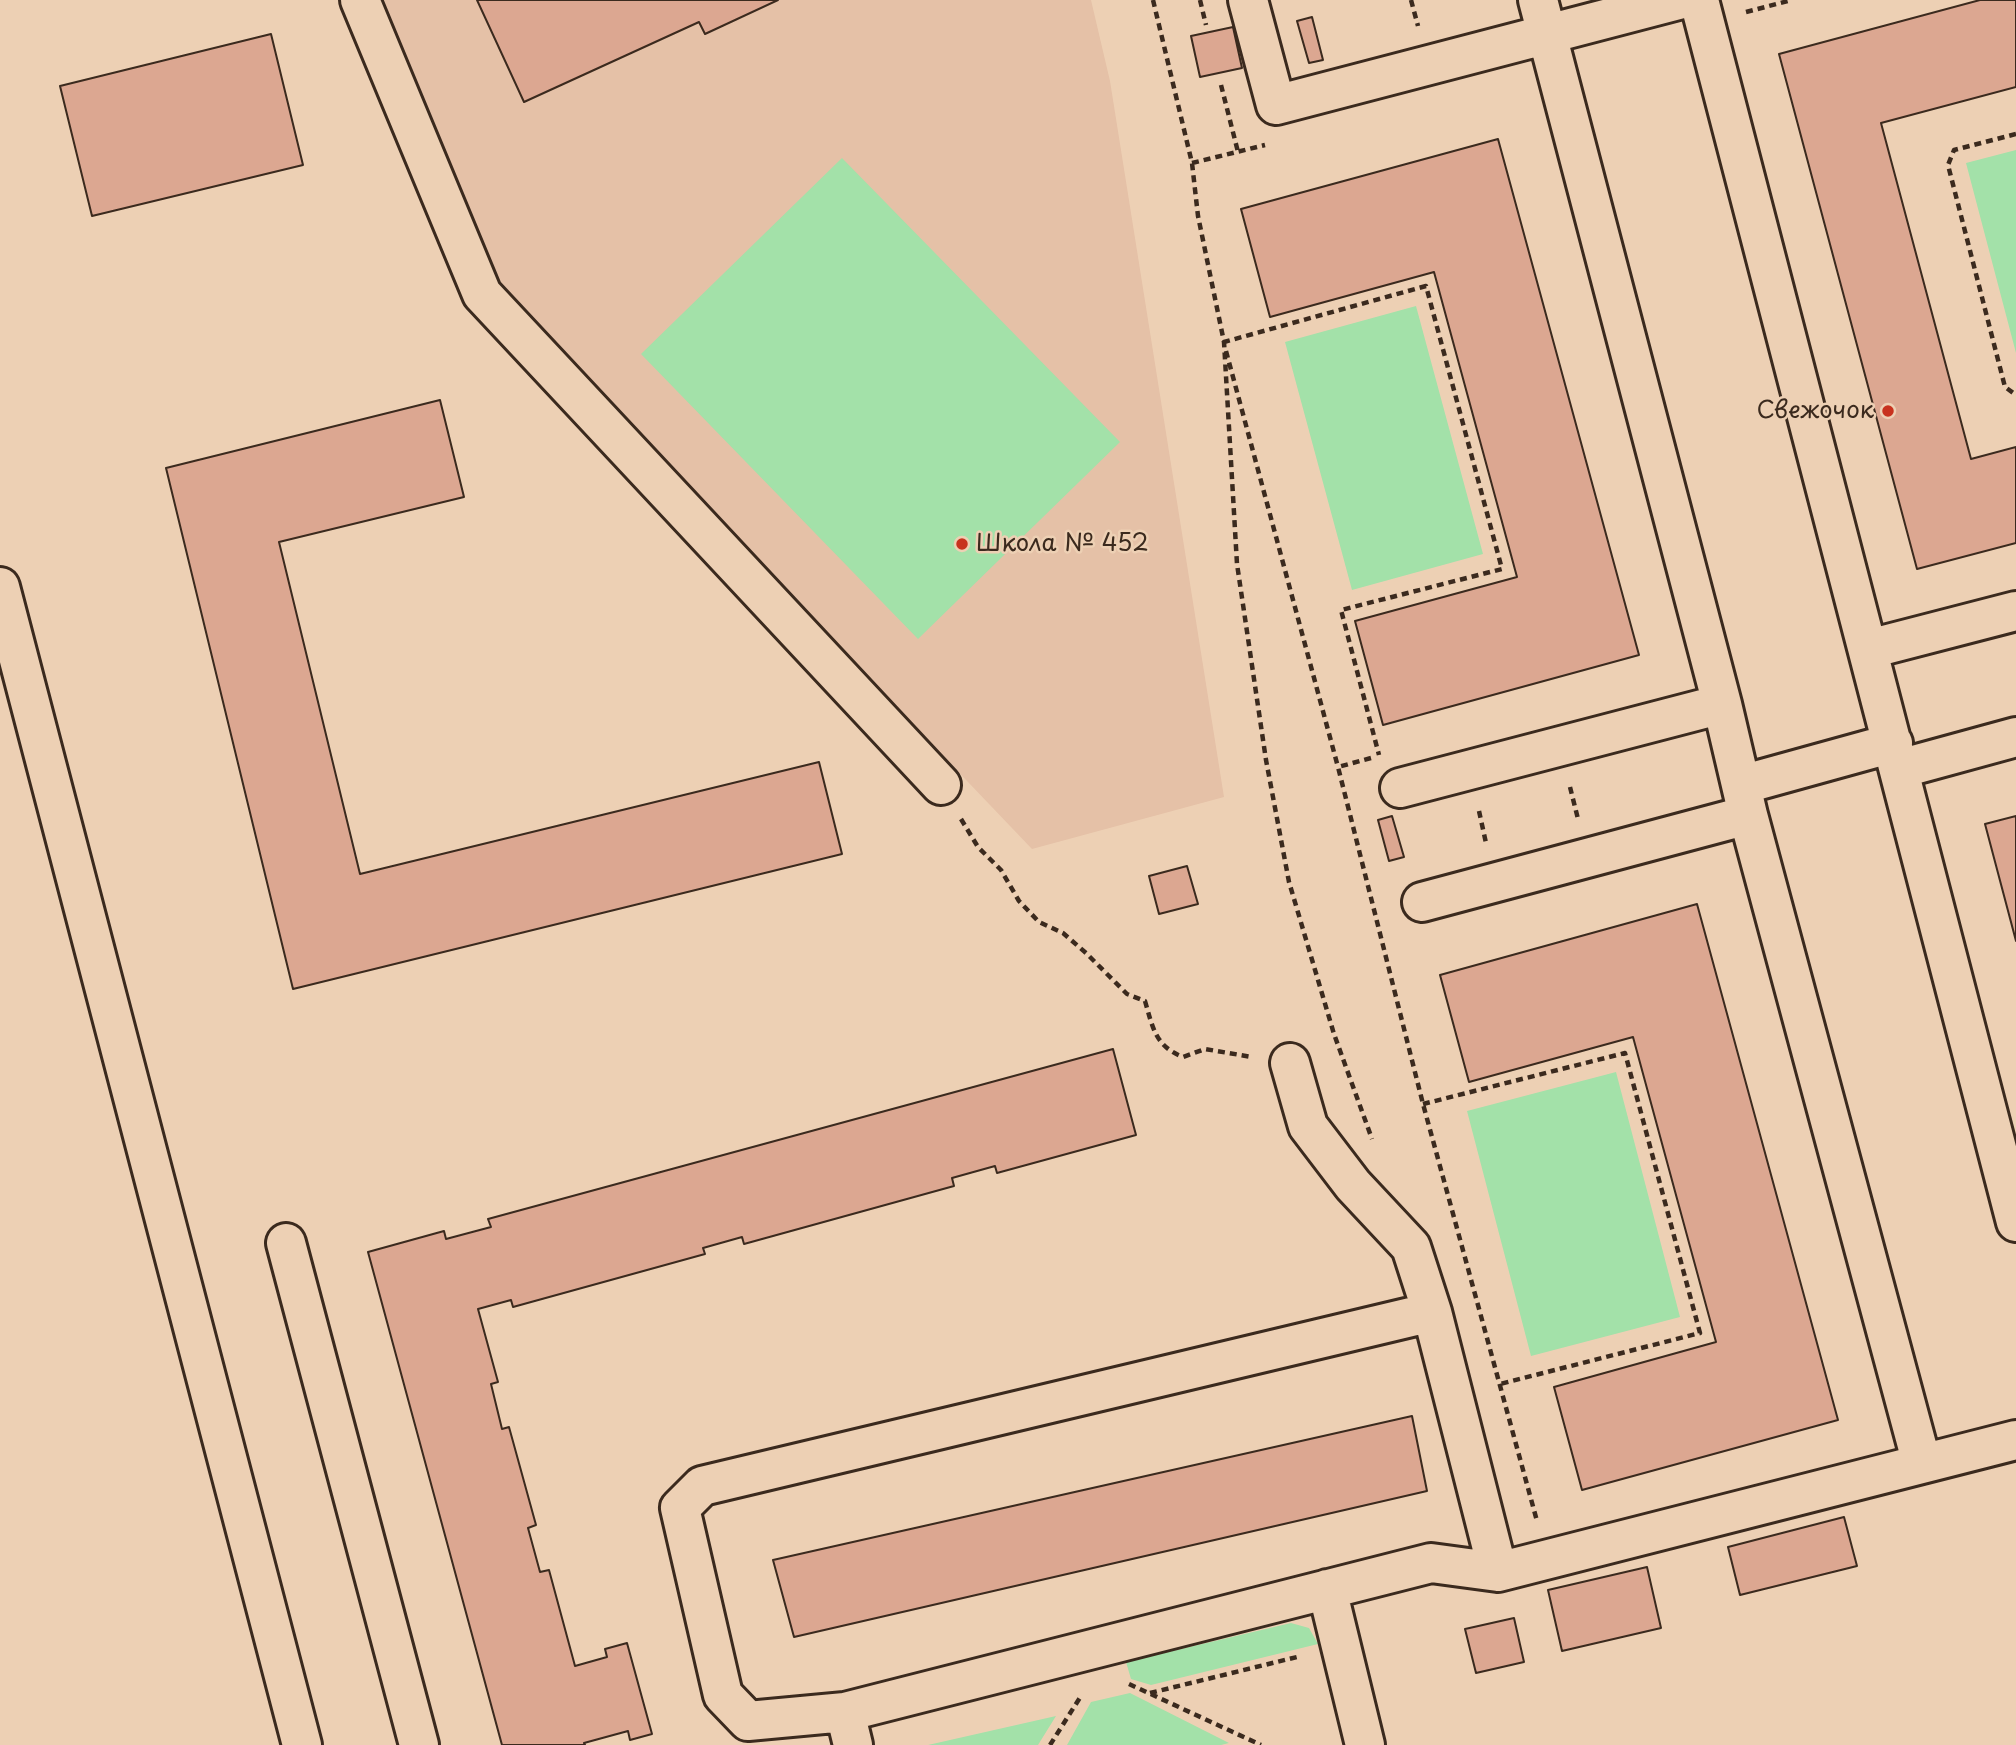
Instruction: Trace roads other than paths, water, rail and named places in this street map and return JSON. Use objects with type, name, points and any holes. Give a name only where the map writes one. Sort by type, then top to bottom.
[{"type":"lane","points":[[360,0],[482,295],[941,785]]},
{"type":"lane","points":[[1248,0],[1276,105],[1542,17],[1678,0]]},
{"type":"lane","points":[[1699,0],[2016,1222]]},
{"type":"lane","points":[[1542,17],[1722,704],[1744,800],[1922,1464]]},
{"type":"lane","points":[[0,587],[302,1745]]},
{"type":"lane","points":[[1869,649],[2016,611]]},
{"type":"lane","points":[[1400,788],[1722,704]]},
{"type":"lane","points":[[1422,902],[1588,858],[1744,800],[1896,756],[2016,737]]},
{"type":"lane","points":[[1290,1063],[1308,1126],[1353,1185],[1410,1248],[1432,1312],[1498,1572]]},
{"type":"lane","points":[[286,1243],[419,1745]]},
{"type":"lane","points":[[1432,1312],[702,1486],[680,1508],[723,1695],[748,1721],[849,1729],[1327,1589],[1431,1563],[1498,1572],[2016,1440]]},
{"type":"lane","points":[[1327,1589],[1365,1745]]},
{"type":"place","name":"Свежочок","points":[[1888,411]]},
{"type":"place","name":"Школа № 452","points":[[962,544]]}]
